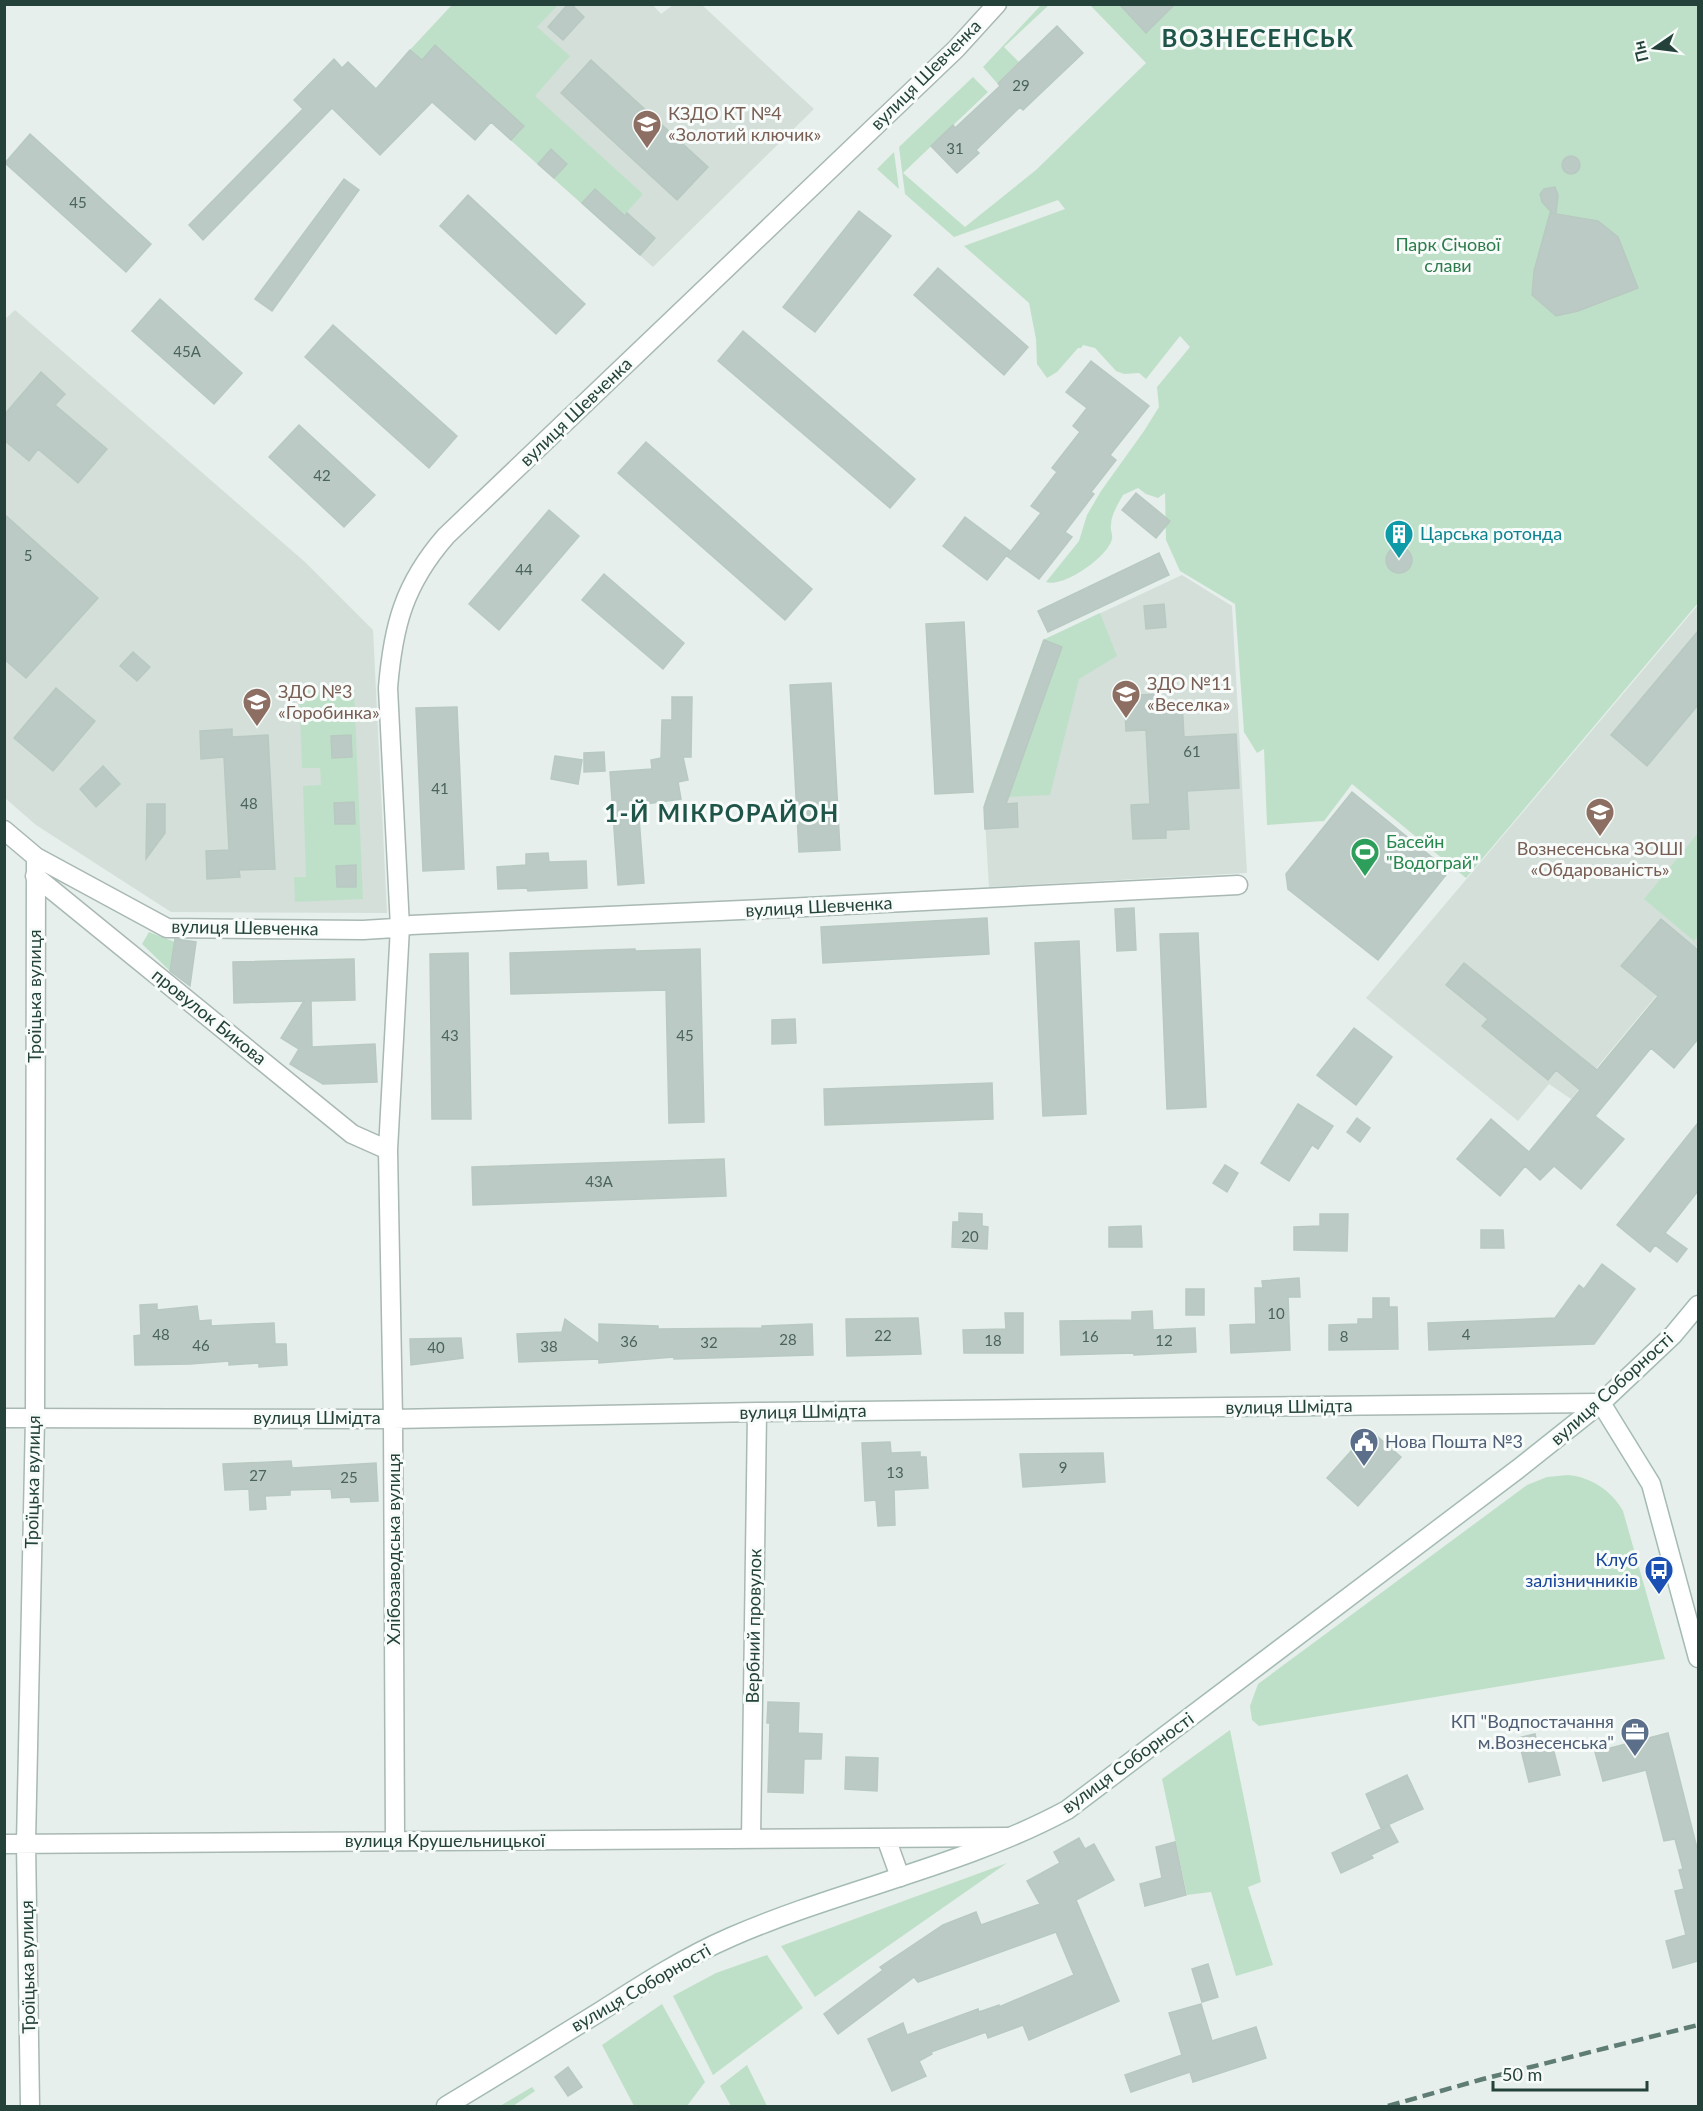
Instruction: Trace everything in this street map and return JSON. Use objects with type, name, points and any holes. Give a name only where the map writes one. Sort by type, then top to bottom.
[{"type":"street","name":"вулиця Шевченка","points":[[388,1150],[400,927],[388,688],[391,649],[400,612],[416,577],[446,536],[956,49],[997,4]]},
{"type":"street","points":[[4,830],[36,856]]},
{"type":"street","name":"вулиця Шевченка","points":[[36,856],[167,928],[363,930],[411,925],[1239,885]]},
{"type":"street","name":"Троїцька вулиця","points":[[30,2106],[26,1843],[35,1418],[36,856]]},
{"type":"street","name":"провулок Бикова","points":[[35,876],[352,1134],[388,1150]]},
{"type":"street","name":"Хлібозаводська вулиця","points":[[388,1150],[393,1419],[395,1841]]},
{"type":"street","name":"вулиця Соборності","points":[[446,2106],[689,1957],[751,1929],[1009,1837],[1076,1804],[1518,1469],[1601,1403],[1673,1335],[1698,1305]]},
{"type":"street","points":[[1601,1403],[1651,1484],[1698,1658]]},
{"type":"street","name":"вулиця Шмідта","points":[[4,1418],[393,1419],[756,1412],[1601,1403]]},
{"type":"street","name":"Вербний провулок","points":[[751,1839],[756,1412]]},
{"type":"street","name":"вулиця Крушельницької","points":[[4,1844],[1009,1837]]},
{"type":"street","points":[[886,1838],[900,1877]]},
{"type":"shaded area","name":"КЗДО КТ №4 «Золотий ключик»","points":[[652,4],[661,14],[673,5],[702,5],[814,109],[653,267],[410,50],[452,5]]},
{"type":"shaded area","points":[[15,310],[305,562],[373,630],[387,913],[171,912],[36,825],[5,798],[4,320]]},
{"type":"shaded area","name":"ЗДО №11 «Веселка»","points":[[1182,575],[1232,606],[1247,873],[989,887],[984,804],[1043,640]]},
{"type":"shaded area","name":"Вознесенська ЗОШІ «Обдарованість»","points":[[1698,605],[1698,945],[1571,1099],[1549,1084],[1518,1121],[1366,998]]},
{"type":"green space","points":[[1042,4],[1049,5],[1004,47],[1019,62],[997,83],[983,67]]},
{"type":"green space","points":[[452,5],[558,5],[537,27],[570,56],[535,96],[643,194],[611,230],[410,50]]},
{"type":"green space","name":"Парк Січової слави","points":[[1090,5],[1698,5],[1698,603],[1466,878],[1352,784],[1324,821],[1267,825],[1264,749],[1257,753],[1244,732],[1235,604],[1180,571],[1166,540],[1165,493],[1158,498],[1138,488],[1123,495],[1112,517],[1112,539],[1102,554],[1084,570],[1073,576],[1054,583],[1046,582],[1079,541],[1087,515],[1101,491],[1159,407],[1157,387],[1190,347],[1180,336],[1146,379],[1139,373],[1124,374],[1116,371],[1095,348],[1083,345],[1057,372],[1047,378],[1037,364],[1036,339],[1029,303],[964,246],[1065,209],[1058,200],[954,237],[905,194],[899,147],[973,77],[988,92],[903,173],[965,227],[1036,170],[1146,63]]},
{"type":"green space","points":[[894,152],[899,189],[877,169]]},
{"type":"green space","points":[[1100,613],[1117,656],[1079,679],[1050,795],[986,798],[1043,640]]},
{"type":"green space","points":[[354,689],[363,899],[295,902],[294,877],[306,877],[303,786],[321,785],[320,768],[302,768],[299,691]]},
{"type":"green space","points":[[1698,833],[1698,935],[1694,941],[1644,899]]},
{"type":"green space","points":[[149,932],[175,942],[170,971],[142,944]]},
{"type":"green space","points":[[1577,1476],[1600,1486],[1613,1497],[1623,1511],[1665,1659],[1259,1726],[1252,1720],[1250,1706],[1258,1684],[1527,1485],[1547,1477]]},
{"type":"green space","points":[[1230,1730],[1261,1882],[1248,1887],[1273,1965],[1236,1976],[1211,1892],[1187,1895],[1162,1779]]},
{"type":"green space","points":[[1007,1863],[815,1997],[781,1946]]},
{"type":"green space","points":[[767,1955],[803,2008],[713,2075],[673,1996],[716,1973]]},
{"type":"green space","points":[[662,2004],[705,2082],[687,2106],[634,2106],[602,2045]]},
{"type":"green space","points":[[747,2065],[767,2106],[731,2106],[720,2086]]},
{"type":"green space","points":[[532,2087],[535,2091],[513,2106],[500,2106]]},
{"type":"building","points":[[568,4],[571,4],[584,17],[563,40],[548,27]]},
{"type":"building","points":[[1119,4],[1175,4],[1146,33]]},
{"type":"building","points":[[1057,26],[1083,53],[1023,110],[1020,107],[976,150],[979,153],[957,173],[931,146],[953,125],[955,128],[1000,86],[998,83]]},
{"type":"building","points":[[435,45],[524,126],[511,140],[491,122],[475,140],[432,102],[380,155],[332,108],[203,240],[189,225],[303,109],[294,100],[334,59],[342,68],[348,62],[376,89],[410,50],[422,60]]},
{"type":"building","name":"КЗДО КТ №4 «Золотий ключик»","points":[[591,60],[708,167],[677,200],[561,93]]},
{"type":"building","points":[[30,134],[151,244],[126,272],[5,163]]},
{"type":"building","points":[[551,149],[567,164],[554,178],[538,164]]},
{"type":"building","points":[[1571,156],[1577,159],[1580,165],[1577,171],[1571,174],[1565,171],[1562,165],[1565,159]]},
{"type":"building","points":[[344,179],[359,190],[272,311],[255,299]]},
{"type":"building","points":[[1555,187],[1558,195],[1556,214],[1598,221],[1618,237],[1638,288],[1578,311],[1556,316],[1532,295],[1534,271],[1550,213],[1552,213],[1542,202],[1540,194],[1544,189]]},
{"type":"building","points":[[595,189],[625,216],[627,213],[655,238],[640,255],[582,203]]},
{"type":"building","points":[[468,195],[585,304],[556,334],[440,226]]},
{"type":"building","points":[[859,211],[891,236],[815,332],[783,307]]},
{"type":"building","points":[[938,268],[1028,347],[1004,375],[914,295]]},
{"type":"building","points":[[160,299],[242,373],[214,404],[132,331]]},
{"type":"building","points":[[333,325],[457,436],[429,468],[305,357]]},
{"type":"building","points":[[743,331],[915,479],[890,508],[718,361]]},
{"type":"building","points":[[1091,361],[1149,406],[1110,455],[1116,460],[1091,492],[1094,494],[1065,532],[1072,537],[1039,579],[1007,556],[1041,513],[1031,506],[1057,472],[1052,468],[1080,432],[1073,426],[1087,408],[1066,392]]},
{"type":"building","points":[[41,372],[65,394],[55,405],[107,449],[78,483],[38,449],[29,461],[4,440],[4,415]]},
{"type":"building","points":[[299,425],[375,495],[344,527],[269,457]]},
{"type":"building","points":[[646,442],[812,589],[785,620],[618,473]]},
{"type":"building","points":[[1136,493],[1170,521],[1156,538],[1122,510]]},
{"type":"building","points":[[549,510],[579,536],[499,630],[469,604]]},
{"type":"building","points":[[4,514],[98,598],[26,678],[4,659]]},
{"type":"building","points":[[965,517],[1010,551],[987,580],[943,546]]},
{"type":"building","name":"Царська ротонда","points":[[1399,547],[1408,551],[1412,560],[1408,569],[1399,573],[1390,569],[1386,560],[1390,551]]},
{"type":"building","points":[[1159,553],[1169,575],[1048,632],[1038,611]]},
{"type":"building","points":[[604,574],[684,643],[663,669],[582,600]]},
{"type":"building","points":[[1164,604],[1166,627],[1146,629],[1144,606]]},
{"type":"building","points":[[964,622],[973,792],[935,794],[926,624]]},
{"type":"building","points":[[1698,631],[1698,705],[1647,766],[1611,735]]},
{"type":"building","points":[[1044,640],[1062,647],[1006,804],[1017,803],[1018,827],[985,829],[984,807]]},
{"type":"building","points":[[133,652],[150,667],[137,681],[120,666]]},
{"type":"building","points":[[831,683],[840,850],[799,852],[790,685]]},
{"type":"building","points":[[56,688],[95,721],[53,771],[14,738]]},
{"type":"building","name":"ЗДО №11 «Веселка»","points":[[1157,694],[1158,702],[1182,701],[1184,737],[1236,734],[1239,788],[1187,791],[1189,829],[1166,830],[1166,838],[1133,839],[1131,805],[1150,804],[1146,730],[1126,731],[1124,696]]},
{"type":"building","points":[[672,697],[692,697],[691,757],[683,757],[688,780],[678,782],[681,799],[638,805],[644,883],[618,885],[610,772],[652,769],[651,760],[661,758],[662,720],[672,720]]},
{"type":"building","points":[[457,707],[464,869],[423,871],[416,708]]},
{"type":"building","name":"ЗДО №3 «Горобинка»","points":[[232,729],[232,737],[268,735],[275,869],[239,870],[240,877],[207,879],[206,851],[229,850],[224,757],[201,759],[200,731]]},
{"type":"building","points":[[351,735],[352,757],[332,758],[331,736]]},
{"type":"building","points":[[604,752],[605,771],[584,772],[584,753]]},
{"type":"building","points":[[555,756],[582,760],[578,784],[551,779]]},
{"type":"building","points":[[103,766],[120,784],[96,807],[80,789]]},
{"type":"building","name":"Басейн \"Водограй\"","points":[[1352,792],[1449,871],[1378,960],[1288,889],[1286,874]]},
{"type":"building","points":[[354,802],[355,824],[335,824],[334,803]]},
{"type":"building","points":[[147,804],[165,804],[165,833],[146,859]]},
{"type":"building","points":[[548,853],[549,862],[586,861],[587,888],[528,891],[527,888],[498,889],[497,867],[526,865],[526,854]]},
{"type":"building","points":[[356,865],[356,887],[337,887],[336,866]]},
{"type":"building","points":[[1134,908],[1136,950],[1117,951],[1115,909]]},
{"type":"building","points":[[987,918],[989,954],[823,963],[821,927]]},
{"type":"building","points":[[1661,919],[1698,950],[1698,1039],[1674,1068],[1651,1048],[1595,1116],[1624,1139],[1581,1189],[1554,1166],[1540,1180],[1525,1166],[1500,1196],[1457,1159],[1491,1119],[1529,1152],[1580,1090],[1556,1070],[1548,1080],[1482,1026],[1488,1019],[1446,985],[1464,963],[1597,1070],[1658,996],[1621,966]]},
{"type":"building","points":[[1198,933],[1206,1107],[1167,1109],[1160,934]]},
{"type":"building","points":[[175,939],[196,942],[190,986],[170,971]]},
{"type":"building","points":[[1079,941],[1086,1114],[1043,1116],[1035,943]]},
{"type":"building","points":[[635,949],[635,951],[700,949],[704,1122],[669,1123],[666,990],[511,994],[510,953]]},
{"type":"building","points":[[468,953],[471,1119],[432,1119],[430,954]]},
{"type":"building","points":[[354,959],[355,1000],[311,1001],[312,1047],[375,1044],[377,1082],[323,1084],[290,1064],[299,1049],[281,1038],[304,1001],[234,1003],[233,962]]},
{"type":"building","points":[[795,1019],[796,1043],[772,1044],[772,1020]]},
{"type":"building","points":[[1354,1028],[1392,1057],[1356,1105],[1317,1075]]},
{"type":"building","points":[[992,1083],[993,1119],[825,1125],[824,1089]]},
{"type":"building","points":[[1298,1104],[1333,1126],[1318,1149],[1312,1145],[1289,1181],[1261,1163]]},
{"type":"building","points":[[1357,1118],[1370,1128],[1360,1142],[1347,1132]]},
{"type":"building","points":[[1698,1123],[1698,1191],[1665,1233],[1687,1249],[1677,1262],[1655,1245],[1650,1252],[1617,1225]]},
{"type":"building","points":[[724,1159],[726,1196],[473,1205],[472,1167]]},
{"type":"building","points":[[1225,1165],[1238,1173],[1227,1192],[1213,1183]]},
{"type":"building","points":[[959,1213],[982,1214],[982,1226],[988,1227],[987,1249],[952,1247],[953,1222],[959,1222]]},
{"type":"building","points":[[1320,1214],[1348,1214],[1347,1251],[1294,1250],[1294,1227],[1320,1226]]},
{"type":"building","points":[[1141,1226],[1142,1247],[1109,1247],[1109,1227]]},
{"type":"building","points":[[1481,1230],[1503,1230],[1504,1248],[1481,1248]]},
{"type":"building","points":[[1602,1264],[1635,1289],[1594,1344],[1429,1350],[1428,1323],[1555,1318],[1579,1285],[1584,1289]]},
{"type":"building","points":[[1299,1278],[1300,1297],[1288,1297],[1290,1350],[1231,1353],[1230,1325],[1256,1324],[1255,1288],[1263,1288],[1262,1281]]},
{"type":"building","points":[[1186,1289],[1204,1289],[1204,1315],[1186,1315]]},
{"type":"building","points":[[1373,1298],[1389,1298],[1389,1307],[1397,1307],[1398,1349],[1329,1350],[1329,1325],[1358,1324],[1358,1319],[1373,1319]]},
{"type":"building","points":[[157,1304],[157,1310],[197,1306],[199,1321],[211,1320],[211,1326],[274,1323],[275,1344],[286,1344],[287,1365],[259,1367],[259,1363],[229,1365],[229,1361],[135,1365],[134,1336],[141,1335],[140,1305]]},
{"type":"building","points":[[1152,1311],[1153,1330],[1195,1328],[1196,1352],[1061,1355],[1060,1321],[1132,1320],[1132,1312]]},
{"type":"building","points":[[1005,1313],[1023,1313],[1023,1353],[964,1353],[963,1330],[1006,1329]]},
{"type":"building","points":[[918,1318],[921,1354],[847,1356],[846,1319]]},
{"type":"building","points":[[565,1319],[599,1344],[599,1324],[658,1326],[658,1329],[762,1328],[762,1326],[812,1324],[813,1355],[674,1359],[674,1357],[599,1363],[599,1359],[519,1362],[517,1334],[562,1332]]},
{"type":"building","points":[[461,1338],[463,1358],[411,1365],[410,1339]]},
{"type":"building","name":"Нова Пошта №3","points":[[1370,1430],[1401,1457],[1358,1506],[1327,1478]]},
{"type":"building","points":[[890,1442],[891,1453],[920,1452],[920,1457],[926,1457],[928,1488],[894,1490],[895,1525],[878,1526],[876,1500],[865,1501],[862,1443]]},
{"type":"building","points":[[1103,1453],[1105,1482],[1023,1487],[1020,1454]]},
{"type":"building","points":[[291,1461],[292,1468],[376,1463],[378,1501],[351,1502],[350,1497],[332,1498],[331,1489],[290,1490],[290,1495],[265,1496],[266,1509],[250,1510],[249,1489],[225,1490],[223,1464]]},
{"type":"building","points":[[768,1702],[799,1703],[798,1733],[822,1734],[821,1759],[804,1759],[803,1793],[768,1792],[770,1723],[767,1723]]},
{"type":"building","points":[[1668,1733],[1698,1852],[1698,1961],[1673,1968],[1666,1941],[1686,1935],[1675,1891],[1684,1889],[1679,1870],[1683,1869],[1675,1839],[1664,1841],[1646,1770],[1603,1781],[1595,1752]]},
{"type":"building","points":[[1535,1734],[1539,1752],[1553,1748],[1560,1775],[1529,1782],[1518,1738]]},
{"type":"building","points":[[846,1757],[878,1758],[877,1791],[845,1789]]},
{"type":"building","points":[[1407,1775],[1423,1809],[1381,1828],[1366,1794]]},
{"type":"building","points":[[1389,1825],[1398,1842],[1371,1855],[1373,1858],[1341,1873],[1332,1853]]},
{"type":"building","points":[[1079,1838],[1085,1849],[1094,1844],[1114,1880],[1076,1900],[1119,2001],[1029,2040],[1023,2025],[988,2038],[986,2032],[931,2052],[932,2054],[919,2061],[926,2076],[892,2091],[868,2039],[903,2023],[907,2035],[978,2009],[979,2012],[999,2005],[999,2007],[1074,1975],[1056,1932],[918,1982],[914,1977],[838,2034],[824,2014],[883,1970],[880,1967],[943,1925],[976,1912],[981,1925],[1040,1904],[1027,1881],[1060,1863],[1054,1852]]},
{"type":"building","points":[[1175,1842],[1186,1895],[1145,1906],[1140,1884],[1162,1878],[1156,1847]]},
{"type":"building","points":[[1208,1964],[1218,1997],[1202,2002],[1192,1969]]},
{"type":"building","points":[[1201,2004],[1212,2041],[1256,2027],[1266,2058],[1193,2082],[1190,2072],[1131,2092],[1125,2075],[1182,2055],[1169,2013]]},
{"type":"building","points":[[568,2067],[582,2087],[568,2096],[555,2077]]},
{"type":"railway","points":[[1388,2106],[1483,2079],[1698,2025]]},
{"type":"place","name":"КЗДО КТ №4 «Золотий ключик»","points":[[647,150]]},
{"type":"place","name":"Царська ротонда","points":[[1399,560]]},
{"type":"place","name":"ЗДО №11 «Веселка»","points":[[1126,720]]},
{"type":"place","name":"ЗДО №3 «Горобинка»","points":[[257,728]]},
{"type":"place","name":"Вознесенська ЗОШІ «Обдарованість»","points":[[1600,838]]},
{"type":"place","name":"Басейн \"Водограй\"","points":[[1365,878]]},
{"type":"place","name":"Нова Пошта №3","points":[[1364,1468]]},
{"type":"place","name":"Клуб залізничників","points":[[1659,1596]]},
{"type":"place","name":"КП \"Водпостачання м.Вознесенська\"","points":[[1635,1758]]},
{"type":"district","name":"ВОЗНЕСЕНСЬК","points":[[1258,39]]},
{"type":"district","name":"1-Й МІКРОРАЙОН","points":[[722,814]]}]
